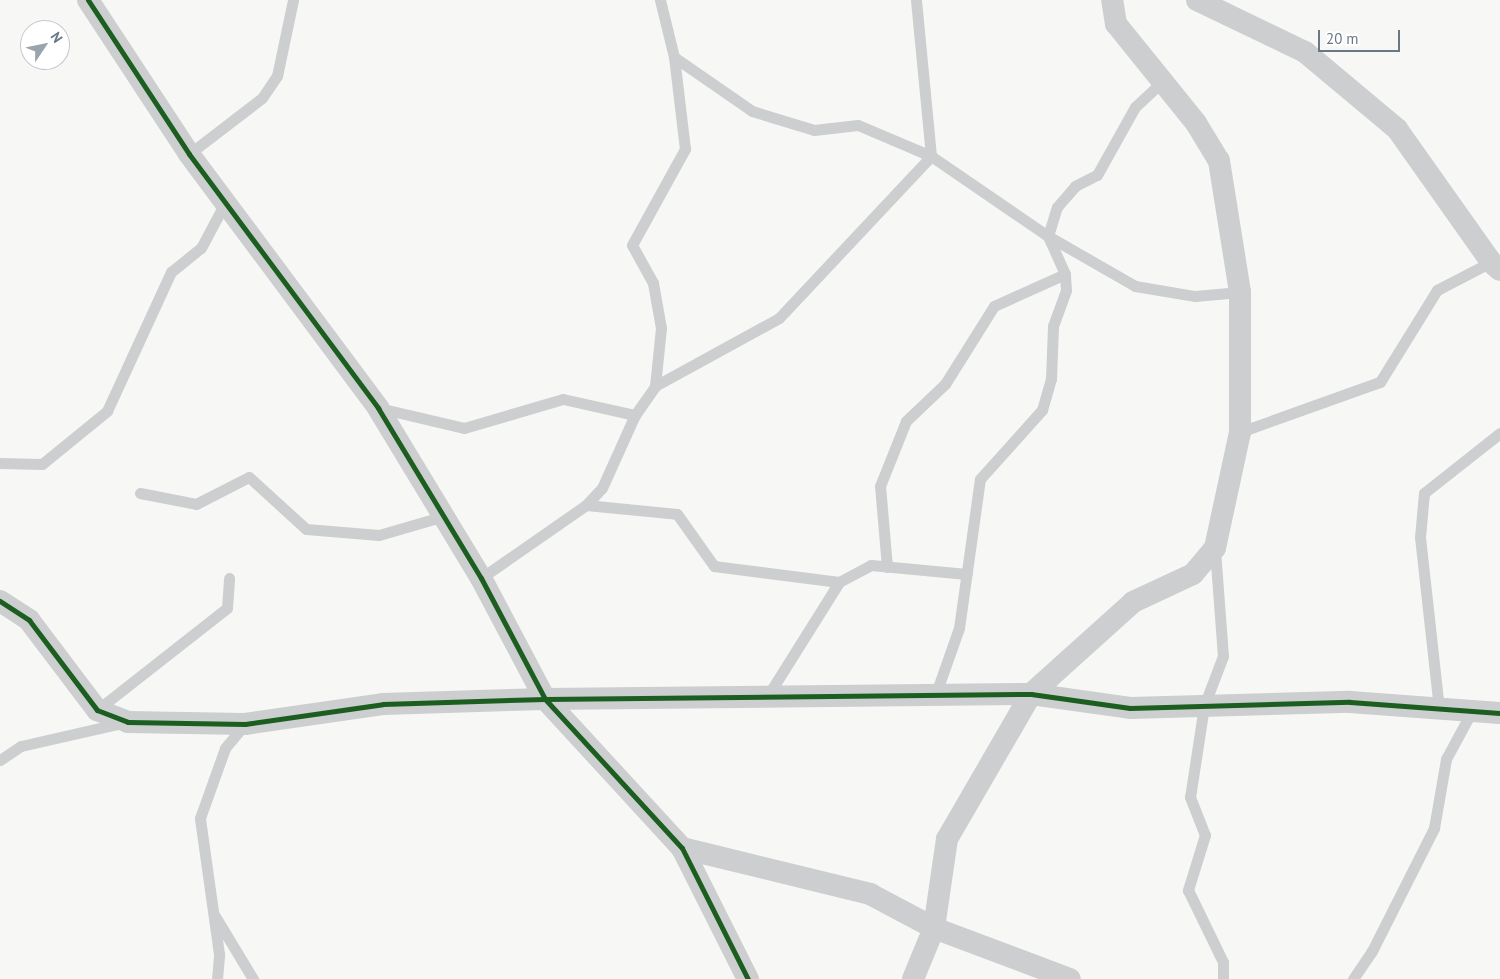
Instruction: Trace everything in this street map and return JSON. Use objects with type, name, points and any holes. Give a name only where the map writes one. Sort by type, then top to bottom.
[{"type":"street","points":[[88,0],[188,154],[226,201],[378,408],[481,578],[546,699],[682,848],[748,979]]},
{"type":"street","points":[[913,979],[934,928],[947,839],[1031,694],[1133,602],[1193,574],[1215,548],[1240,432],[1240,292],[1219,161],[1196,124],[1116,24],[1112,0]]},
{"type":"street","points":[[1197,0],[1305,52],[1397,130],[1497,262]]},
{"type":"street","points":[[0,601],[29,620],[97,710],[128,722],[246,724],[383,704],[546,699],[1031,694],[1130,708],[1350,702],[1500,713]]},
{"type":"street","points":[[682,848],[870,894],[934,928],[1070,979]]},
{"type":"lane","points":[[188,154],[262,98],[277,76],[293,0]]},
{"type":"lane","points":[[655,386],[661,328],[654,283],[632,245],[684,150],[674,57],[660,0]]},
{"type":"lane","points":[[481,578],[586,505],[602,488],[635,416],[655,386],[779,318],[931,156],[916,0]]},
{"type":"lane","points":[[674,57],[752,111],[814,130],[858,124],[931,156],[1048,236],[1135,286],[1195,296],[1240,292]]},
{"type":"lane","points":[[935,696],[959,628],[980,479],[1042,410],[1051,379],[1053,326],[1066,290],[1065,274],[1048,236],[1057,207],[1075,186],[1097,175],[1135,107],[1162,82]]},
{"type":"lane","points":[[0,463],[42,464],[107,411],[171,272],[201,248],[226,201]]},
{"type":"lane","points":[[1240,432],[1380,382],[1437,290],[1497,262]]},
{"type":"lane","points":[[887,567],[880,486],[906,421],[945,384],[994,306],[1065,274]]},
{"type":"lane","points":[[378,408],[464,428],[563,400],[635,416]]},
{"type":"lane","points":[[1439,709],[1420,537],[1424,493],[1500,433]]},
{"type":"lane","points":[[140,493],[196,504],[249,477],[306,529],[379,535],[444,516]]},
{"type":"lane","points":[[586,505],[677,514],[714,566],[839,582]]},
{"type":"lane","points":[[1215,548],[1223,656],[1204,706],[1190,797],[1204,835],[1188,890],[1223,962],[1224,979]]},
{"type":"lane","points":[[767,697],[839,582],[871,565],[967,574]]},
{"type":"lane","points":[[97,710],[228,608],[229,578]]},
{"type":"lane","points":[[1353,979],[1372,951],[1434,828],[1446,759],[1472,711]]},
{"type":"lane","points":[[0,760],[21,746],[128,722]]},
{"type":"lane","points":[[217,979],[219,954],[200,818],[224,748],[246,724]]},
{"type":"lane","points":[[213,913],[253,979]]},
{"type":"cycle path","points":[[88,0],[189,154],[378,408],[481,578],[545,699],[682,848],[748,979]]},
{"type":"cycle path","points":[[0,601],[29,620],[97,710],[128,722],[245,724],[383,704],[545,699],[1031,694],[1130,708],[1350,702],[1500,713]]}]
